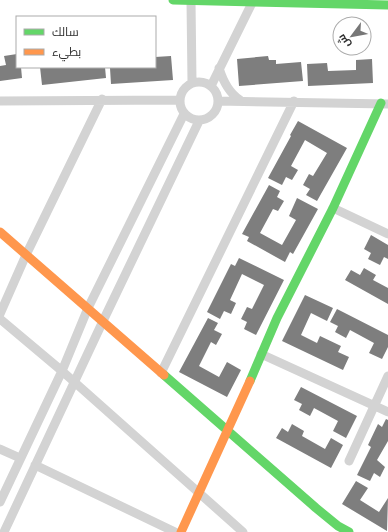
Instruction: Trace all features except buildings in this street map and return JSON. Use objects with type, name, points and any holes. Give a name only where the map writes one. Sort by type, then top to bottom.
[{"type":"main road","points":[[173,0],[388,5]]},
{"type":"main road","points":[[181,532],[228,431],[277,318],[384,104]]},
{"type":"main road","points":[[0,232],[316,508],[338,526],[349,532]]},
{"type":"street","points":[[191,1],[192,82]]},
{"type":"street","points":[[212,86],[219,68],[252,3]]},
{"type":"street","points":[[219,68],[229,90],[240,100]]},
{"type":"street","points":[[192,82],[202,82],[212,86],[217,95],[218,101],[217,107],[211,116],[205,120],[199,121],[194,120],[184,114],[179,105],[179,100],[183,89],[192,82]]},
{"type":"street","points":[[0,101],[102,99],[179,100]]},
{"type":"street","points":[[0,314],[26,255],[102,99]]},
{"type":"street","points":[[218,101],[240,100],[384,104]]},
{"type":"street","points":[[162,373],[294,101]]},
{"type":"street","points":[[0,502],[62,371],[88,308],[184,114]]},
{"type":"street","points":[[4,532],[199,121]]},
{"type":"street","points":[[333,208],[388,234]]},
{"type":"street","points":[[0,319],[62,371],[243,532]]},
{"type":"street","points":[[261,354],[388,412]]},
{"type":"street","points":[[349,461],[388,376]]},
{"type":"street","points":[[0,449],[20,458]]},
{"type":"street","points":[[35,465],[175,532]]},
{"type":"traffic: fast","points":[[173,0],[388,5]]},
{"type":"traffic: fast","points":[[250,381],[277,318],[333,208],[381,103]]},
{"type":"traffic: fast","points":[[164,375],[316,508],[338,526],[349,532]]},
{"type":"traffic: slow","points":[[0,232],[164,375]]},
{"type":"traffic: slow","points":[[181,532],[250,381]]}]
